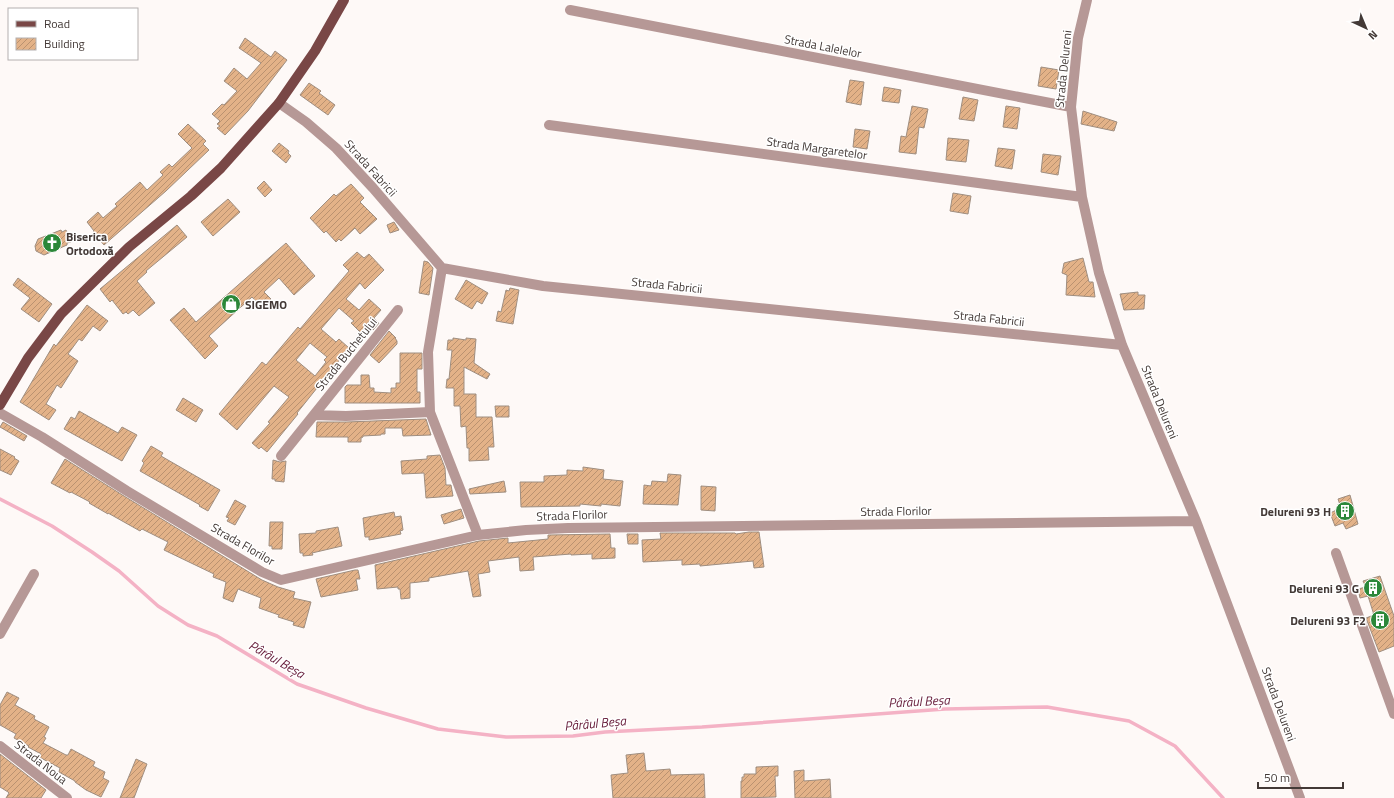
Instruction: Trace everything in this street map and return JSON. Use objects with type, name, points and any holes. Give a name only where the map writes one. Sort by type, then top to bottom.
[{"type":"main road","points":[[0,405],[28,358],[61,314],[129,247],[191,196],[221,168],[278,103],[315,51],[344,0]]},
{"type":"street","name":"Strada Delureni","points":[[1087,0],[1078,38],[1071,107],[1082,197],[1099,273],[1122,345],[1196,521],[1300,798]]},
{"type":"street","name":"Strada Lalelelor","points":[[570,10],[1071,107]]},
{"type":"street","name":"Strada Fabricii","points":[[278,103],[306,122],[336,148],[373,188],[442,268],[543,286],[1122,345]]},
{"type":"street","name":"Strada Margaretelor","points":[[548,125],[1082,197]]},
{"type":"street","points":[[442,268],[428,352],[430,412],[478,535]]},
{"type":"street","name":"Strada Buchetului","points":[[281,456],[398,310]]},
{"type":"street","points":[[314,415],[346,416],[430,412]]},
{"type":"street","name":"Strada Florilor","points":[[0,413],[42,437],[120,487],[262,572],[281,580],[478,535],[526,530],[568,528],[1196,521]]},
{"type":"street","points":[[1336,554],[1394,714]]},
{"type":"street","points":[[0,634],[34,574]]},
{"type":"street","name":"Strada Noua","points":[[0,746],[67,798]]},
{"type":"building","points":[[245,38],[271,57],[275,51],[287,60],[248,111],[225,135],[217,128],[220,126],[217,124],[220,121],[212,114],[222,104],[224,105],[237,91],[224,81],[234,68],[247,79],[261,63],[239,48]]},
{"type":"building","points":[[1041,67],[1059,70],[1056,89],[1038,86]]},
{"type":"building","points":[[850,80],[864,82],[861,105],[846,102]]},
{"type":"building","points":[[309,83],[321,91],[319,93],[335,105],[328,115],[300,95]]},
{"type":"building","points":[[884,87],[901,90],[899,103],[882,101]]},
{"type":"building","points":[[963,97],[978,100],[974,121],[959,119]]},
{"type":"building","points":[[912,106],[928,109],[924,128],[919,127],[916,154],[899,152],[901,136],[906,137]]},
{"type":"building","points":[[1006,106],[1020,108],[1017,129],[1003,127]]},
{"type":"building","points":[[1083,111],[1117,122],[1114,131],[1081,124]]},
{"type":"building","points":[[188,124],[206,141],[203,144],[209,150],[166,191],[104,245],[87,222],[98,212],[103,218],[117,206],[115,204],[140,182],[147,190],[163,175],[160,172],[169,164],[172,167],[192,148],[178,134]]},
{"type":"building","points":[[855,129],[870,131],[867,149],[853,147]]},
{"type":"building","points":[[948,138],[969,140],[966,162],[946,160]]},
{"type":"building","points":[[279,143],[289,151],[288,153],[291,156],[286,163],[272,151]]},
{"type":"building","points":[[998,148],[1015,150],[1012,169],[995,166]]},
{"type":"building","points":[[1043,154],[1061,156],[1058,175],[1041,172]]},
{"type":"building","points":[[264,181],[272,190],[265,197],[257,188]]},
{"type":"building","points":[[351,184],[364,198],[360,202],[377,219],[360,234],[355,228],[341,241],[339,239],[336,242],[326,231],[324,233],[310,218],[334,194],[336,196]]},
{"type":"building","points":[[953,193],[971,196],[968,214],[950,211]]},
{"type":"building","points":[[228,199],[240,212],[213,236],[201,222]]},
{"type":"building","points":[[394,222],[399,230],[390,233],[387,225]]},
{"type":"building","points":[[177,225],[187,237],[146,271],[147,272],[137,281],[155,303],[139,316],[133,310],[128,314],[126,312],[123,314],[112,300],[110,302],[100,289]]},
{"type":"building","name":"Biserica Ortodoxă","points":[[61,230],[62,232],[66,230],[71,242],[44,255],[36,251],[35,246],[38,239]]},
{"type":"building","name":"SIGEMO","points":[[286,243],[315,276],[294,295],[279,278],[264,292],[271,299],[262,308],[252,297],[209,336],[218,346],[205,359],[170,320],[184,308],[196,322]]},
{"type":"building","points":[[357,252],[364,258],[369,254],[384,270],[365,289],[360,283],[346,299],[359,310],[369,299],[381,310],[374,318],[379,323],[373,330],[368,325],[361,333],[351,323],[354,321],[339,308],[321,329],[336,342],[339,339],[349,348],[267,452],[261,447],[259,449],[252,443],[270,423],[268,422],[289,397],[274,386],[237,430],[219,414],[262,362],[266,365],[298,327],[300,329],[349,271],[343,265]],"holes":[[[310,343],[327,357],[324,360],[326,362],[315,376],[296,360]]]},
{"type":"building","points":[[1083,258],[1089,282],[1093,282],[1095,297],[1066,295],[1067,275],[1062,273],[1064,263]]},
{"type":"building","points":[[424,261],[428,262],[433,268],[429,295],[419,293]]},
{"type":"building","points":[[18,278],[52,304],[39,322],[21,309],[30,298],[13,285]]},
{"type":"building","points":[[466,280],[488,293],[482,304],[477,301],[472,309],[455,299]]},
{"type":"building","points":[[510,288],[519,290],[513,324],[496,321],[498,311],[501,312],[506,290],[509,291]]},
{"type":"building","points":[[1138,292],[1138,295],[1145,295],[1144,309],[1124,310],[1120,294]]},
{"type":"building","points":[[87,305],[108,321],[100,331],[93,326],[82,341],[79,339],[68,354],[78,361],[61,388],[57,385],[46,404],[56,410],[49,420],[20,402],[54,344],[56,346]]},
{"type":"building","points":[[389,331],[396,338],[397,344],[379,363],[370,355]]},
{"type":"building","points":[[453,338],[466,340],[466,338],[476,339],[474,363],[490,374],[487,379],[464,367],[464,394],[476,394],[476,417],[492,417],[494,447],[488,447],[489,460],[469,461],[466,426],[461,427],[460,406],[454,406],[454,388],[446,388],[447,379],[449,379],[452,350],[447,350],[448,340],[453,340]]},
{"type":"building","points":[[400,353],[422,353],[422,369],[417,369],[417,392],[420,392],[420,403],[345,403],[345,387],[347,385],[361,385],[361,375],[369,375],[370,388],[374,388],[374,392],[391,393],[391,388],[396,388],[396,383],[400,383]]},
{"type":"building","points":[[183,398],[203,410],[196,422],[176,410]]},
{"type":"building","points":[[495,406],[509,406],[509,417],[496,417]]},
{"type":"building","points":[[79,411],[118,433],[122,427],[137,435],[122,461],[64,429],[71,417],[75,419]]},
{"type":"building","points":[[426,419],[431,435],[403,436],[402,428],[385,428],[385,434],[363,436],[361,438],[361,442],[348,442],[348,437],[316,437],[317,422]]},
{"type":"building","points":[[3,422],[27,436],[24,441],[0,427]]},
{"type":"building","points":[[151,446],[163,453],[161,456],[220,490],[208,511],[140,471],[144,463],[142,461]]},
{"type":"building","points":[[0,449],[15,457],[14,458],[19,461],[11,475],[0,470]]},
{"type":"building","points":[[440,455],[445,468],[446,485],[451,485],[453,496],[426,498],[424,473],[402,474],[401,461],[427,459],[427,456]]},
{"type":"building","points":[[65,459],[262,580],[295,592],[293,598],[311,602],[304,628],[293,625],[294,622],[278,617],[279,615],[259,608],[261,598],[238,589],[233,602],[223,598],[226,582],[213,577],[214,574],[164,550],[168,542],[142,529],[140,531],[89,503],[90,502],[51,483]]},
{"type":"building","points":[[273,460],[280,462],[286,461],[284,482],[275,481],[275,479],[272,479]]},
{"type":"building","points":[[583,467],[604,470],[603,479],[623,481],[620,506],[580,504],[580,506],[521,507],[520,482],[544,482],[544,476],[567,475],[567,470],[583,471]]},
{"type":"building","points":[[668,474],[681,475],[678,505],[643,504],[644,485],[651,486],[652,481],[667,482]]},
{"type":"building","points":[[504,481],[506,492],[470,494],[469,489]]},
{"type":"building","points":[[701,486],[716,487],[715,511],[701,510]]},
{"type":"building","name":"Delureni 93 H","points":[[1350,495],[1358,524],[1346,529],[1343,523],[1335,526],[1330,513],[1341,508],[1338,499]]},
{"type":"building","points":[[235,500],[246,506],[235,525],[227,521],[229,518],[226,517]]},
{"type":"building","points":[[461,509],[464,518],[444,524],[441,515]]},
{"type":"building","points":[[394,512],[395,517],[401,516],[403,530],[400,531],[401,534],[369,540],[369,537],[365,537],[363,518]]},
{"type":"building","points":[[270,522],[283,522],[282,549],[272,549],[272,546],[269,546]]},
{"type":"building","points":[[338,527],[342,546],[312,553],[313,555],[303,556],[303,553],[300,553],[299,534],[316,533],[316,531]]},
{"type":"building","points":[[759,532],[764,567],[754,568],[753,561],[700,566],[700,564],[682,565],[682,560],[643,562],[642,540],[661,539],[660,533],[736,534]]},
{"type":"building","points":[[610,534],[611,548],[615,548],[615,558],[592,559],[592,554],[533,557],[534,570],[520,571],[519,557],[488,561],[490,572],[478,574],[481,596],[473,597],[468,571],[429,578],[429,581],[410,583],[410,598],[401,599],[400,589],[398,589],[398,587],[377,589],[375,565],[479,541],[508,538],[508,543],[548,539],[548,535]]},
{"type":"building","points":[[627,534],[638,534],[638,544],[628,544]]},
{"type":"building","points":[[358,570],[360,579],[356,579],[358,590],[321,597],[316,579]]},
{"type":"building","points":[[1380,576],[1394,616],[1394,646],[1379,652],[1366,618],[1374,615],[1368,596],[1360,598],[1358,589],[1366,587],[1363,581]]},
{"type":"building","points":[[7,692],[19,698],[15,705],[35,716],[34,719],[49,727],[43,743],[66,755],[68,755],[71,749],[95,762],[93,766],[105,772],[103,778],[109,781],[101,797],[86,790],[75,781],[59,772],[60,768],[39,757],[41,754],[14,738],[16,734],[0,725],[0,705]]},
{"type":"building","points":[[644,753],[646,771],[670,769],[671,775],[704,774],[705,798],[613,798],[611,775],[628,773],[626,755]]},
{"type":"building","points":[[0,754],[46,790],[41,798],[6,798],[9,793],[0,787]]},
{"type":"building","points":[[136,759],[147,764],[134,798],[120,798]]},
{"type":"building","points":[[778,766],[778,776],[775,776],[776,797],[741,798],[741,781],[744,774],[756,774],[756,767]]},
{"type":"building","points":[[804,770],[804,781],[830,779],[831,798],[795,798],[794,771]]},
{"type":"waterway","name":"Pârâul Beșa","points":[[0,499],[52,526],[92,552],[119,571],[158,606],[188,625],[217,636],[297,684],[366,708],[438,729],[506,737],[573,736],[605,732],[702,727],[945,709],[1047,707],[1129,721],[1175,746],[1223,798]]},
{"type":"place","name":"Biserica Ortodoxă","points":[[52,243]]},
{"type":"place","name":"SIGEMO","points":[[231,304]]},
{"type":"place","name":"Delureni 93 H","points":[[1345,511]]},
{"type":"place","name":"Delureni 93 G","points":[[1373,588]]},
{"type":"place","name":"Delureni 93 F2","points":[[1380,620]]}]
